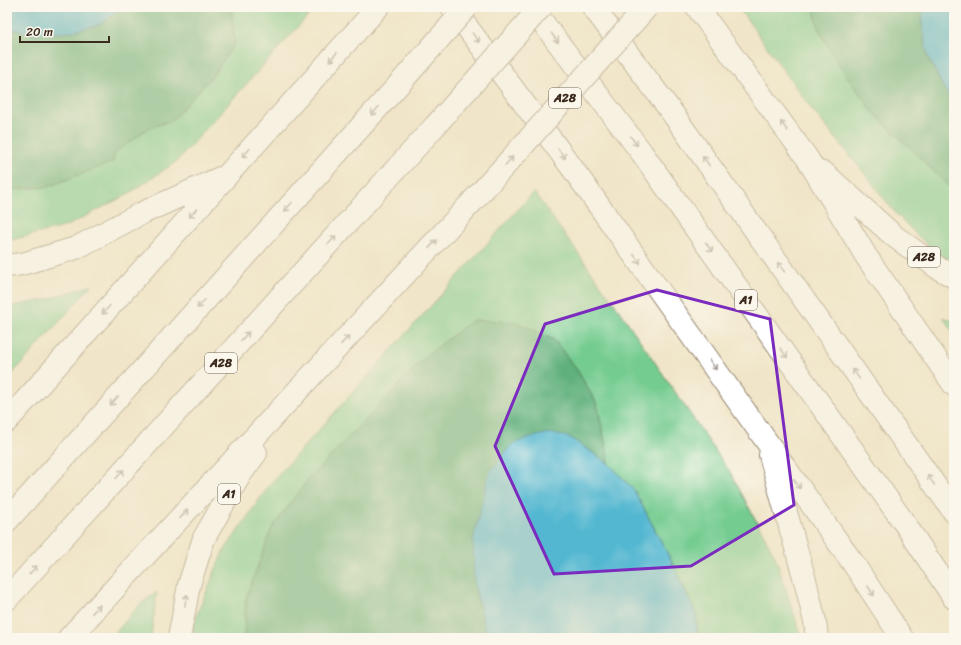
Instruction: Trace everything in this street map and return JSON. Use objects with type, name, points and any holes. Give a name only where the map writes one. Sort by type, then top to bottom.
[{"type":"highway","points":[[7,421],[378,7]]},
{"type":"highway","points":[[452,7],[570,165],[853,563],[902,638]]},
{"type":"highway","points":[[7,521],[468,7]]},
{"type":"highway","name":"A1","points":[[531,7],[642,153],[905,524],[954,598]]},
{"type":"highway","name":"A28","points":[[7,599],[541,7]]},
{"type":"highway","points":[[593,7],[673,114],[954,512]]},
{"type":"highway","name":"A28","points":[[69,638],[483,190],[647,7]]},
{"type":"highway","points":[[697,7],[807,158],[866,256],[954,385]]},
{"type":"highway","name":"A28","points":[[807,158],[894,236],[938,268],[954,277]]},
{"type":"highway","points":[[7,266],[22,264],[76,248],[140,214],[228,174]]},
{"type":"highway","name":"A1","points":[[179,638],[189,585],[204,538],[240,475],[318,368]]},
{"type":"highway","points":[[766,440],[806,584],[815,622],[817,638]]},
{"type":"highlighted area","points":[[657,290],[770,319],[794,505],[691,566],[554,574],[495,446],[545,324]]},
{"type":"green space","points":[[121,7],[231,7],[235,43],[213,75],[172,120],[147,129],[115,153],[113,162],[47,187],[7,190],[7,28],[34,34],[111,17]]},
{"type":"green space","points":[[231,7],[316,7],[176,162],[128,194],[67,226],[7,241],[7,190],[47,187],[113,162],[114,153],[147,129],[172,120],[213,75],[235,43]]},
{"type":"green space","points":[[738,7],[813,7],[819,29],[836,61],[872,111],[954,191],[954,262],[935,253],[897,215],[813,111]]},
{"type":"green space","points":[[813,7],[923,7],[922,25],[928,58],[943,87],[954,104],[954,191],[872,111],[836,61],[819,29]]},
{"type":"green space","points":[[534,192],[624,317],[731,474],[775,556],[799,629],[800,638],[699,638],[696,614],[672,562],[634,490],[608,463],[607,451],[597,404],[577,370],[554,340],[515,322],[473,320],[427,355],[306,482],[272,528],[246,598],[244,638],[193,638],[193,624],[222,554],[270,484]]},
{"type":"green space","points":[[92,285],[7,380],[7,307],[45,300]]},
{"type":"green space","points":[[943,317],[954,321],[954,334]]},
{"type":"green space","points":[[473,320],[515,322],[554,340],[577,370],[597,404],[607,451],[608,463],[569,437],[474,583],[487,638],[244,638],[246,598],[272,528],[306,482],[427,355]]},
{"type":"green space","points":[[157,592],[151,638],[111,638],[140,604]]},
{"type":"water","points":[[7,7],[121,7],[111,17],[99,25],[69,32],[34,34],[7,28]]},
{"type":"water","points":[[923,7],[954,7],[954,104],[943,87],[928,57],[922,25]]},
{"type":"water","points":[[549,433],[569,437],[608,463],[634,490],[672,562],[696,614],[698,638],[487,638],[474,583],[473,540],[489,473],[511,445],[528,438]]}]
